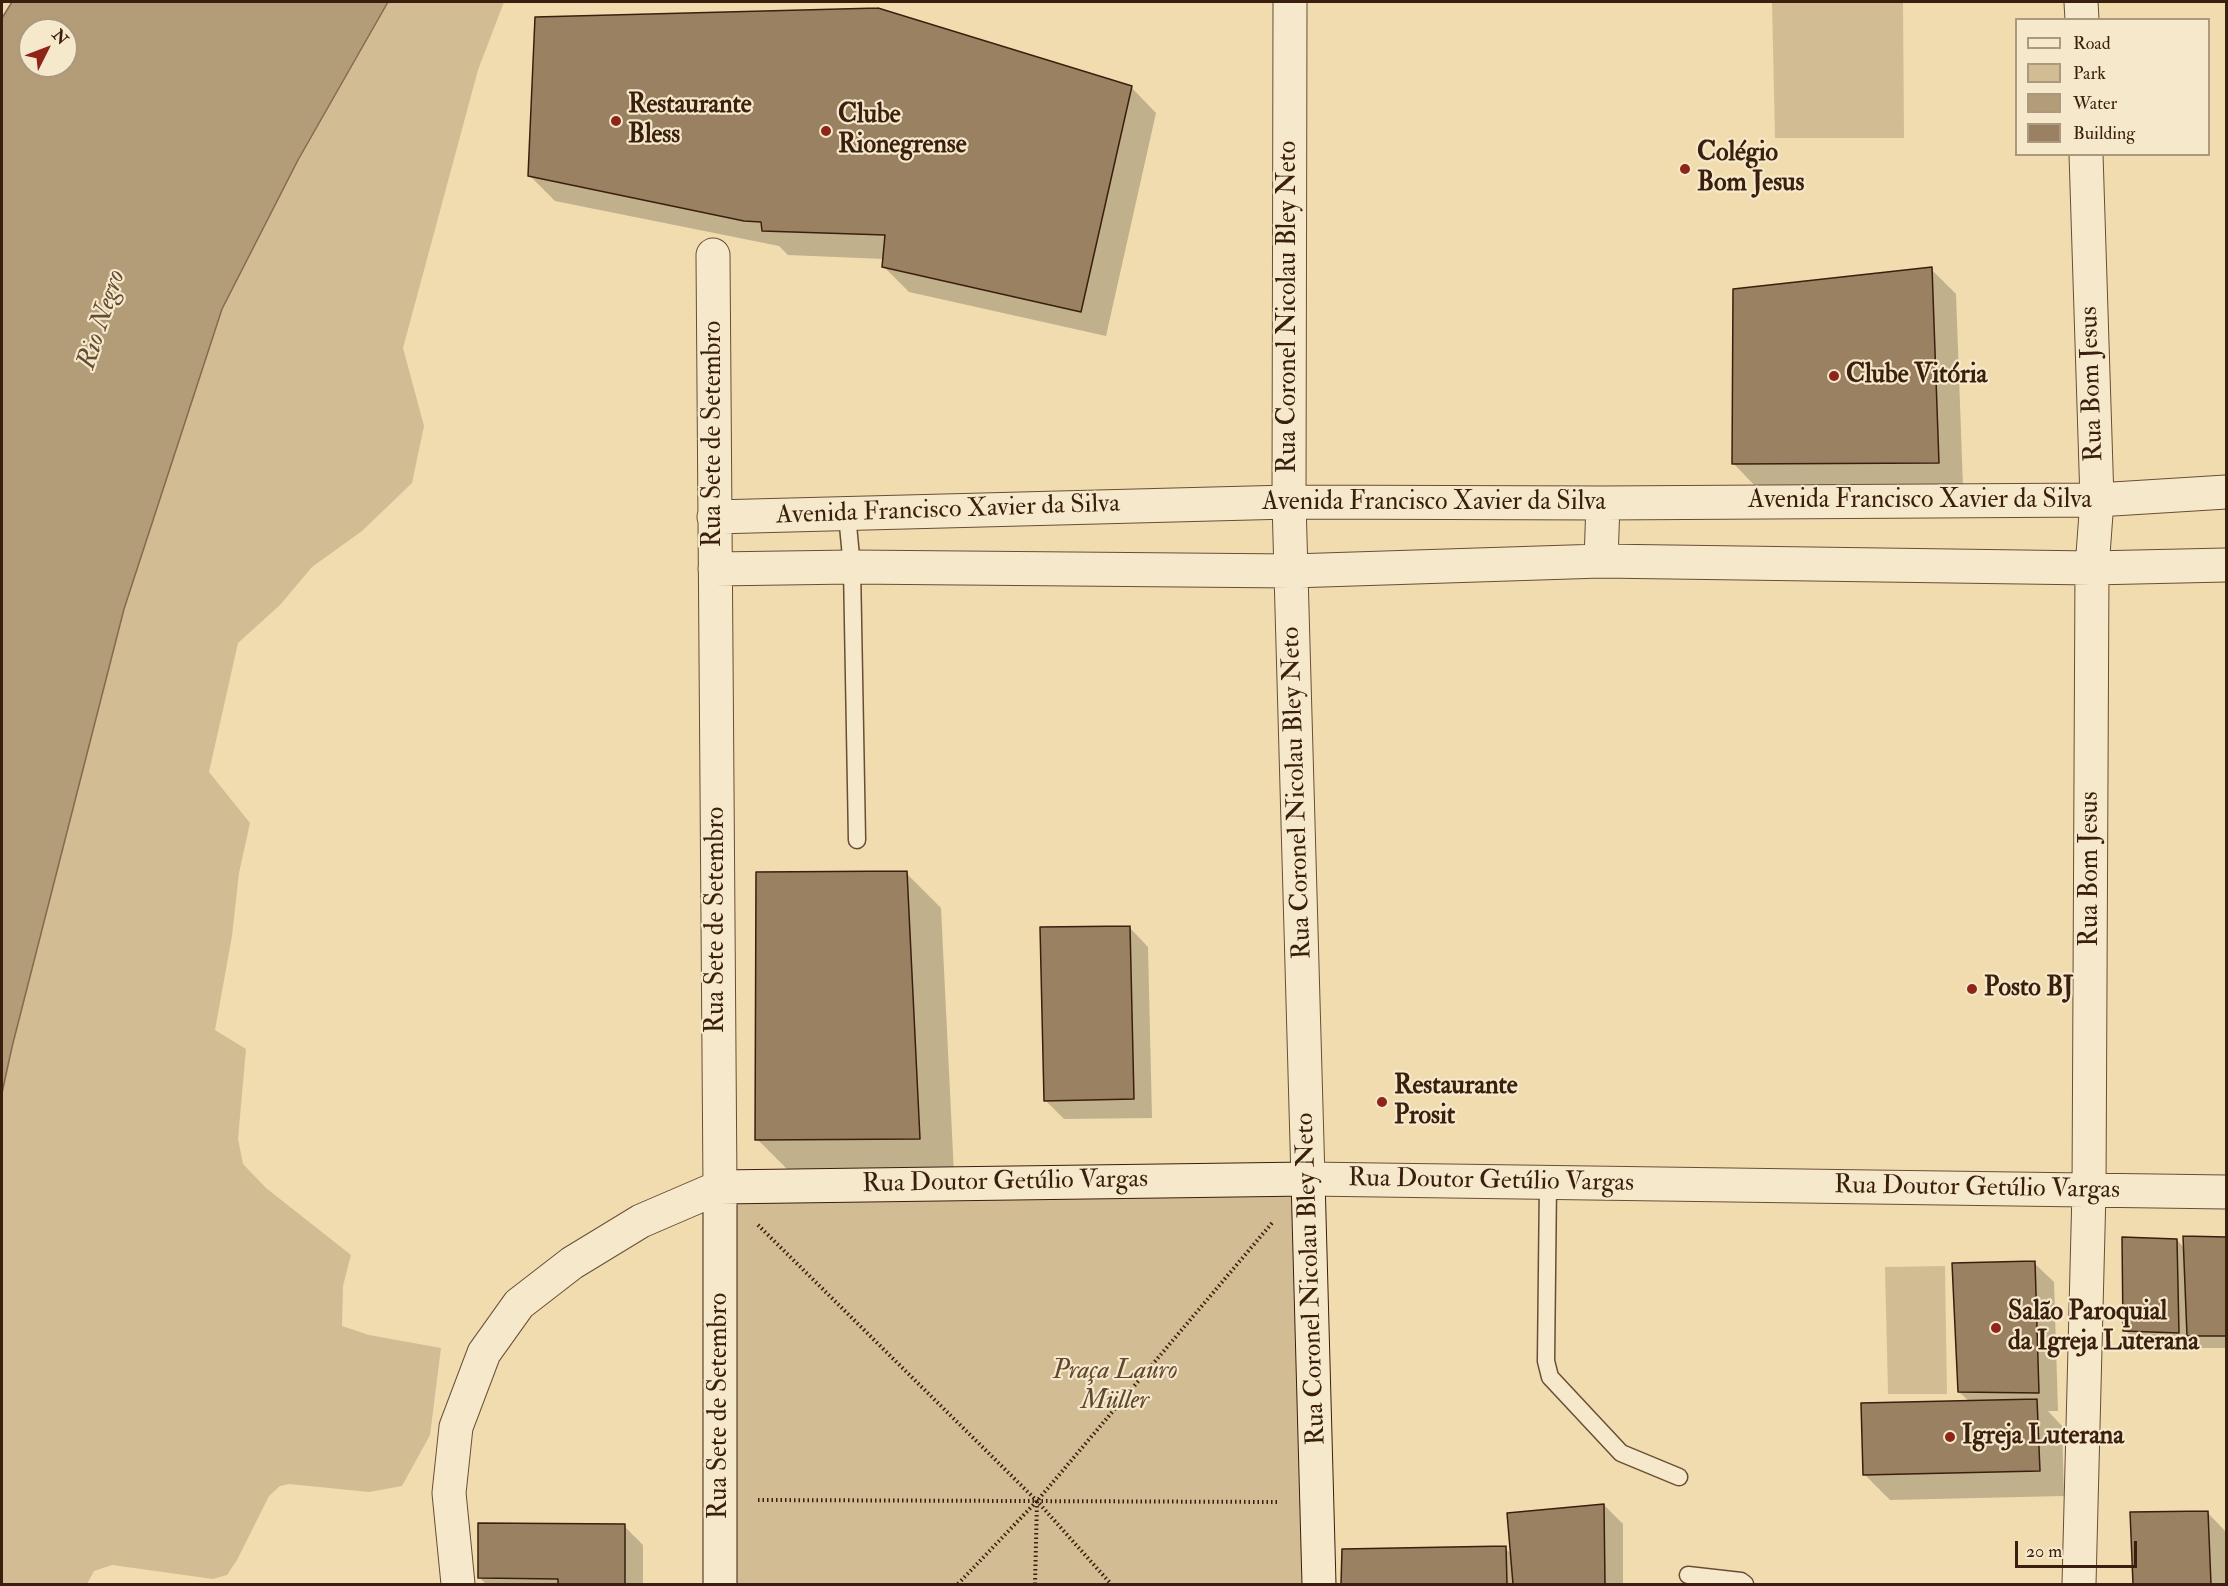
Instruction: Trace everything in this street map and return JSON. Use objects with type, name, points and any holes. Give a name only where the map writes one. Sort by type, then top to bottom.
[{"type":"street","name":"Rua Coronel Nicolau Bley Neto","points":[[1290,2],[1289,502],[1319,1584]]},
{"type":"street","points":[[2081,2],[2082,18]]},
{"type":"street","name":"Rua Bom Jesus","points":[[2079,1584],[2089,1191],[2092,568],[2097,500],[2086,156]]},
{"type":"street","name":"Rua Sete de Setembro","points":[[713,255],[720,1187],[720,1584]]},
{"type":"street","name":"Avenida Francisco Xavier da Silva","points":[[714,517],[1289,502],[2097,500],[2226,492]]},
{"type":"street","points":[[1601,561],[1603,503]]},
{"type":"street","name":"Avenida Francisco Xavier da Silva","points":[[715,569],[852,567],[1292,571],[1601,561],[2092,568],[2226,565]]},
{"type":"street","name":"Rua Doutor Getúlio Vargas","points":[[720,1187],[1308,1179],[2226,1192]]},
{"type":"street","points":[[458,1584],[449,1493],[456,1427],[484,1353],[519,1304],[572,1263],[641,1221],[720,1187]]},
{"type":"lane","points":[[847,515],[852,567],[857,840]]},
{"type":"lane","points":[[1548,1182],[1546,1361],[1550,1377],[1621,1453],[1679,1478]]},
{"type":"lane","points":[[1688,1575],[1741,1581],[1745,1584]]},
{"type":"path","points":[[958,1584],[1037,1501],[1308,1179]]},
{"type":"path","points":[[720,1187],[1037,1501],[1111,1584]]},
{"type":"path","points":[[720,1500],[1318,1502]]},
{"type":"path","points":[[1035,1584],[1037,1501]]},
{"type":"green space","points":[[388,2],[504,2],[478,70],[403,348],[424,426],[412,483],[362,531],[312,567],[280,605],[238,643],[209,772],[250,823],[239,873],[232,936],[215,1030],[246,1049],[238,1139],[243,1164],[266,1188],[351,1255],[343,1286],[342,1326],[369,1335],[441,1348],[430,1435],[402,1486],[369,1492],[289,1484],[280,1486],[269,1496],[227,1575],[213,1579],[112,1565],[94,1571],[87,1584],[2,1584],[2,1093],[12,1047],[124,609],[222,309],[298,160]]},
{"type":"green space","points":[[1772,2],[1903,2],[1904,138],[1775,138]]},
{"type":"green space","name":"Praça Lauro Müller","points":[[1312,1187],[1315,1584],[725,1584],[726,1195]]},
{"type":"green space","points":[[1945,1266],[1947,1394],[1888,1394],[1885,1267]]},
{"type":"water","name":"Rio Negro","points":[[12,2],[388,2],[298,160],[222,309],[124,609],[2,1093],[2,18]]},
{"type":"building","name":"Clube Rionegrense","points":[[878,8],[1132,86],[1081,312],[882,267],[885,235],[762,231],[761,222],[744,221],[528,176],[535,17]]},
{"type":"building","name":"Clube Vitória","points":[[1932,267],[1939,463],[1732,464],[1733,289]]},
{"type":"building","points":[[907,871],[920,1139],[755,1140],[756,872]]},
{"type":"building","points":[[1130,926],[1134,1099],[1044,1101],[1040,927]]},
{"type":"building","points":[[2183,1236],[2226,1237],[2226,1336],[2187,1336]]},
{"type":"building","points":[[2122,1237],[2177,1239],[2179,1333],[2123,1331]]},
{"type":"building","name":"Salão Paroquial da Igreja Luterana","points":[[2035,1261],[2039,1393],[1958,1392],[1952,1263]]},
{"type":"building","name":"Igreja Luterana","points":[[2037,1399],[2040,1471],[1863,1475],[1861,1403]]},
{"type":"building","points":[[1604,1504],[1605,1584],[1513,1584],[1507,1513]]},
{"type":"building","points":[[2208,1511],[2211,1584],[2133,1584],[2130,1512]]},
{"type":"building","points":[[478,1523],[625,1524],[625,1584],[558,1584],[558,1579],[478,1578]]},
{"type":"building","points":[[1506,1546],[1507,1584],[1341,1584],[1342,1549]]},
{"type":"place","name":"Restaurante Bless","points":[[616,121]]},
{"type":"place","name":"Clube Rionegrense","points":[[826,131]]},
{"type":"place","name":"Colégio Bom Jesus","points":[[1685,169]]},
{"type":"place","name":"Clube Vitória","points":[[1834,376]]},
{"type":"place","name":"Posto BJ","points":[[1972,989]]},
{"type":"place","name":"Restaurante Prosit","points":[[1382,1102]]},
{"type":"place","name":"Salão Paroquial da Igreja Luterana","points":[[1996,1328]]},
{"type":"place","name":"Igreja Luterana","points":[[1950,1437]]}]
